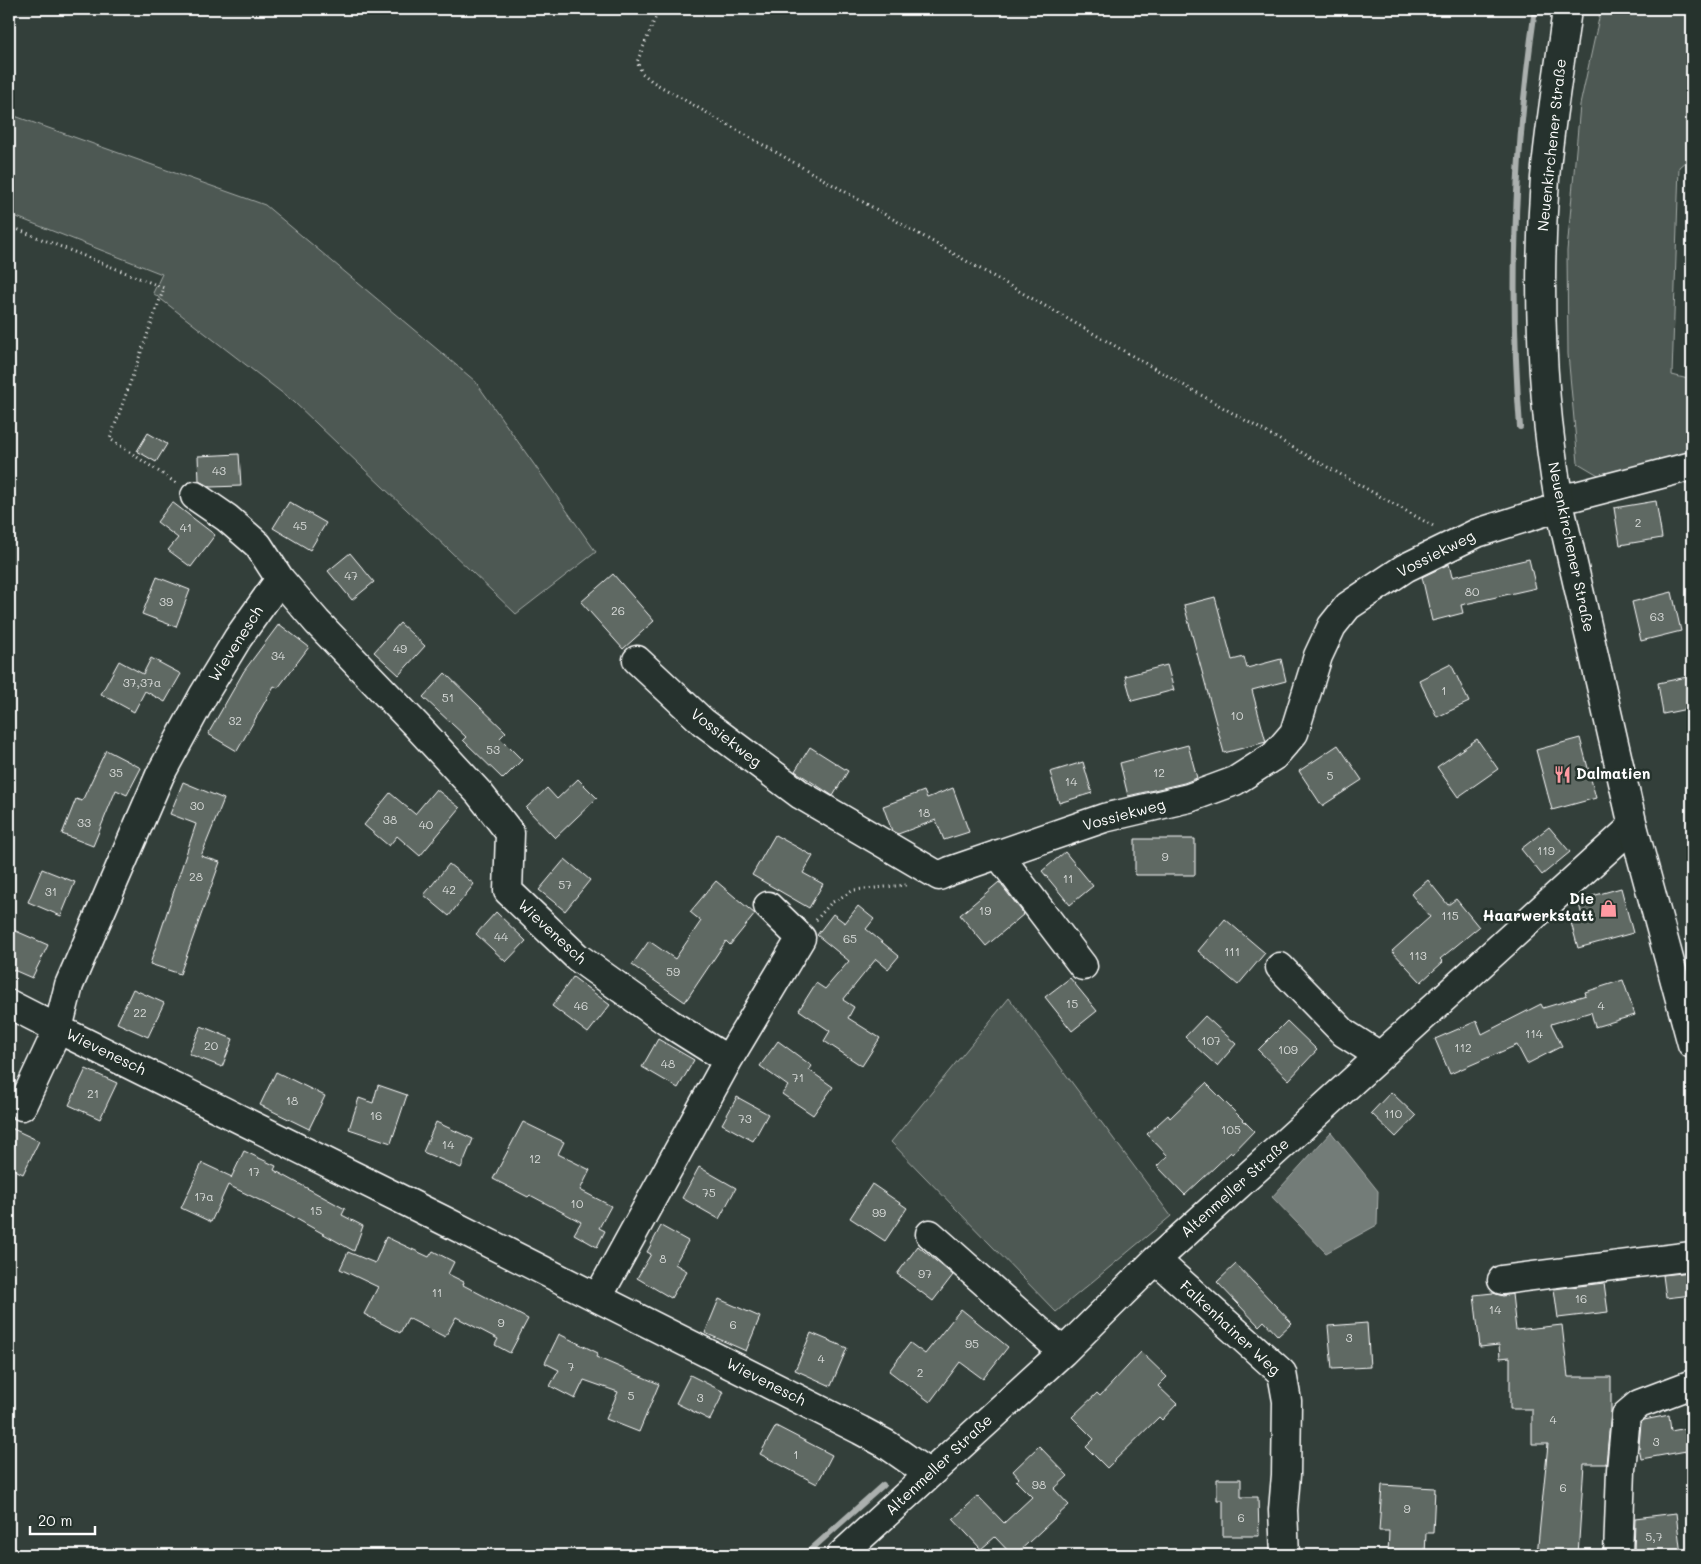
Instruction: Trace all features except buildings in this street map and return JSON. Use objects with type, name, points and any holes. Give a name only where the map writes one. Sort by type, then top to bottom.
[{"type":"street","name":"Neuenkirchener Straße","points":[[1567,9],[1546,176],[1542,269],[1542,325],[1546,395],[1560,502],[1633,826],[1692,1044]]},
{"type":"street","name":"Vossiekweg","points":[[637,660],[703,722],[801,795],[939,876],[1104,818],[1189,798],[1235,781],[1274,756],[1294,733],[1318,656],[1332,626],[1348,606],[1405,568],[1477,532],[1576,496],[1692,466]]},
{"type":"street","points":[[194,496],[227,518],[258,545],[280,578]]},
{"type":"street","name":"Wievenesch","points":[[728,1060],[669,1023],[577,957],[508,891],[510,832],[453,764],[322,627],[280,578],[238,638],[204,694],[160,775],[69,985],[58,1028],[598,1297],[886,1444],[930,1474]]},
{"type":"street","name":"Altenmeller Straße","points":[[841,1555],[1062,1352],[1156,1260],[1633,826]]},
{"type":"street","points":[[998,854],[1083,966]]},
{"type":"street","points":[[598,1297],[728,1060],[802,938],[768,906]]},
{"type":"street","points":[[1280,967],[1344,1033],[1380,1056]]},
{"type":"street","points":[[9,1004],[58,1028],[22,1106]]},
{"type":"street","points":[[930,1234],[1062,1352]]},
{"type":"street","points":[[1502,1280],[1692,1256]]},
{"type":"street","name":"Falkenhainer Weg","points":[[1156,1260],[1282,1372],[1287,1401],[1286,1475],[1283,1510],[1285,1555]]},
{"type":"street","points":[[1618,1555],[1621,1470],[1626,1415],[1639,1404],[1692,1384]]},
{"type":"path","points":[[659,9],[636,62],[642,73],[653,82],[1304,454],[1460,541]]},
{"type":"path","points":[[9,226],[164,288],[110,439],[146,461],[194,496]]},
{"type":"path","points":[[802,938],[831,903],[854,890],[905,886],[939,876]]},
{"type":"shaded area","points":[[1601,9],[1692,9],[1692,156],[1679,167],[1672,375],[1692,380],[1692,456],[1605,479],[1578,463],[1568,354],[1567,251],[1580,105]]},
{"type":"shaded area","points":[[9,114],[265,205],[475,381],[596,552],[516,614],[294,402],[153,293],[162,274],[9,214]]},
{"type":"shaded area","points":[[1009,998],[1171,1216],[1056,1312],[891,1142]]},
{"type":"shaded area","points":[[1331,1132],[1378,1191],[1377,1225],[1326,1253],[1272,1197]]},
{"type":"waterway","points":[[1520,427],[1515,322],[1516,217],[1523,113],[1535,9]]},
{"type":"waterway","points":[[805,1555],[883,1485]]},
{"type":"place","name":"Dalmatien","points":[[1562,774]]},
{"type":"place","name":"Die Haarwerkstatt","points":[[1608,908]]}]
